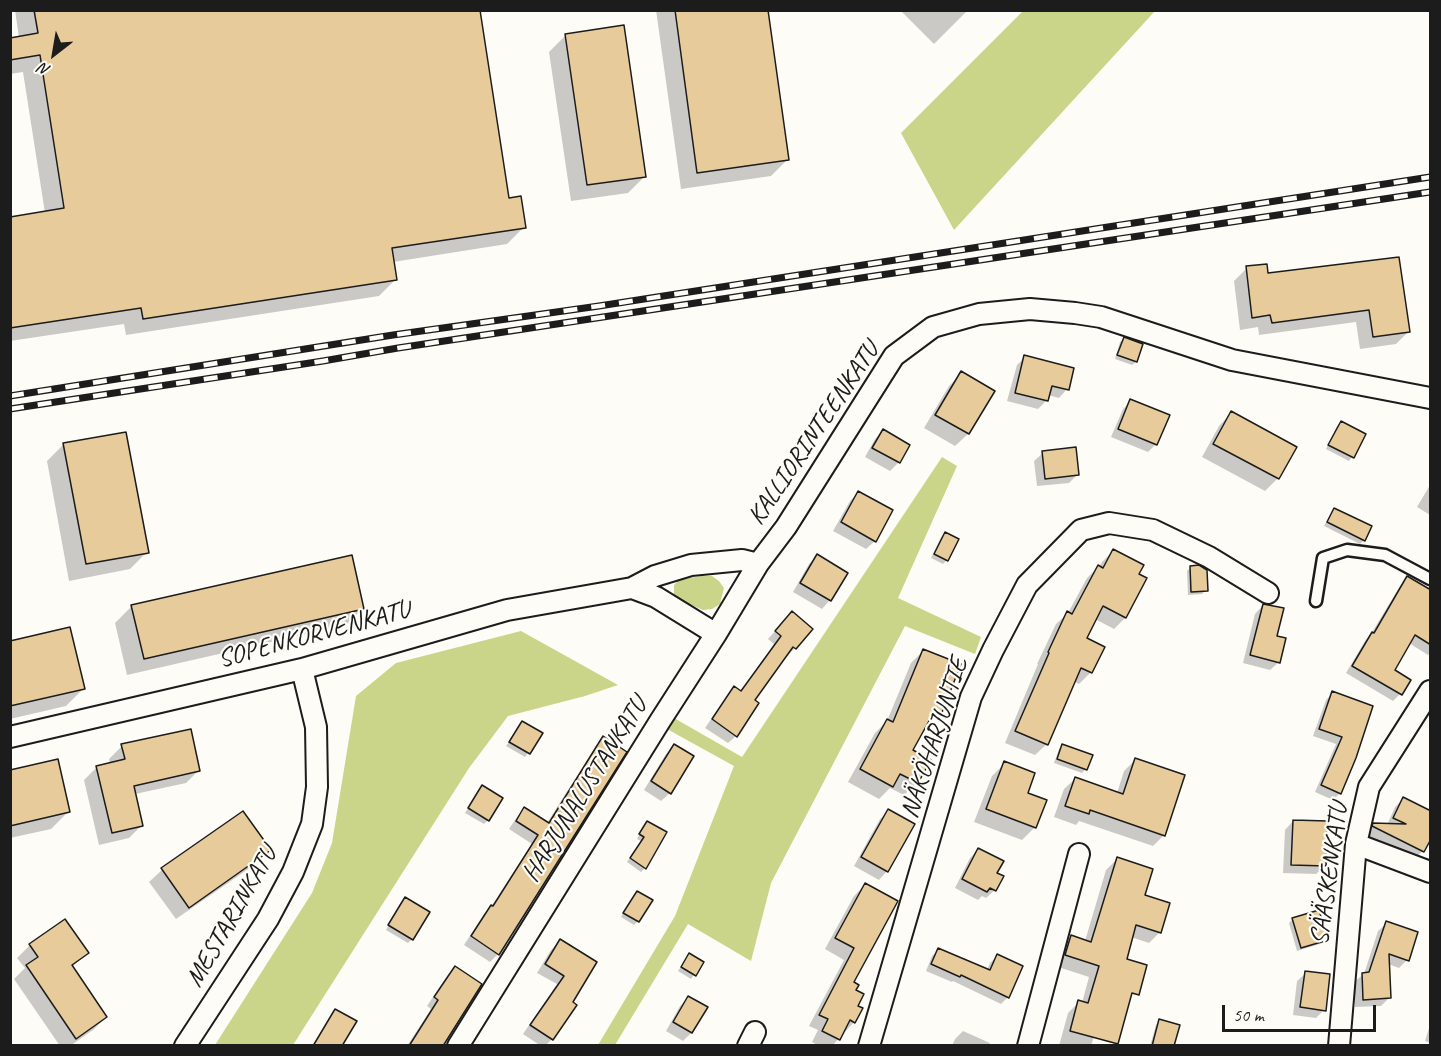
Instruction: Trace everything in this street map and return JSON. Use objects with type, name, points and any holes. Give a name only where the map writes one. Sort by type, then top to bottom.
[{"type":"street","name":"KALLIORINTEENKATU","points":[[632,588],[655,576],[691,565],[742,560],[758,564],[786,527],[894,356],[933,327],[979,314],[1030,309],[1101,317],[1232,360],[1431,398]]},
{"type":"street","name":"NÄKÖHARJUNTIE","points":[[869,1046],[971,697],[1027,585],[1081,530],[1109,523],[1153,530],[1209,556],[1268,593]]},
{"type":"street","name":"HARJUNALUSTANKATU","points":[[458,1046],[758,564]]},
{"type":"street","points":[[632,588],[656,597],[716,634]]},
{"type":"street","name":"SOPENKORVENKATU","points":[[10,737],[302,669],[507,610],[632,588]]},
{"type":"street","name":"MESTARINKATU","points":[[185,1046],[268,919],[293,872],[312,824],[317,787],[316,727],[302,669]]},
{"type":"street","name":"SÄÄSKENKATU","points":[[1339,1046],[1356,844],[1369,787],[1431,691]]},
{"type":"street","points":[[1356,844],[1431,872]]},
{"type":"street","points":[[1028,1046],[1079,854]]},
{"type":"lane","points":[[1316,601],[1323,558],[1347,550],[1385,555],[1431,579]]},
{"type":"green space","points":[[1024,10],[1155,11],[954,230],[901,133]]},
{"type":"green space","points":[[942,457],[957,466],[898,598],[981,637],[975,654],[905,626],[771,883],[751,961],[688,924],[615,1045],[598,1045],[675,916],[734,766],[667,729],[674,718],[742,757]]},
{"type":"green space","points":[[712,576],[724,588],[720,604],[712,609],[703,610],[680,600],[674,594],[674,585],[679,580]]},
{"type":"green space","points":[[521,631],[618,685],[508,716],[469,768],[293,1045],[215,1045],[312,893],[332,843],[356,696],[396,663]]},
{"type":"building","points":[[34,10],[480,10],[509,198],[521,196],[526,228],[392,248],[397,280],[143,319],[141,308],[10,328],[10,217],[64,208],[40,55],[10,60],[10,38],[38,33]]},
{"type":"building","points":[[675,10],[768,10],[789,160],[697,173]]},
{"type":"building","points":[[624,25],[646,177],[587,185],[565,34]]},
{"type":"building","points":[[1399,257],[1410,332],[1373,337],[1369,310],[1272,323],[1270,315],[1252,318],[1246,266],[1267,264],[1268,273]]},
{"type":"building","points":[[1124,337],[1143,344],[1137,362],[1117,355]]},
{"type":"building","points":[[1024,355],[1074,368],[1069,390],[1052,386],[1048,401],[1015,393]]},
{"type":"building","points":[[961,371],[995,391],[969,434],[935,415]]},
{"type":"building","points":[[1130,399],[1170,415],[1157,445],[1118,429]]},
{"type":"building","points":[[1231,411],[1297,447],[1279,479],[1213,444]]},
{"type":"building","points":[[1341,421],[1366,434],[1354,458],[1328,445]]},
{"type":"building","points":[[883,429],[910,445],[900,463],[872,448]]},
{"type":"building","points":[[126,432],[149,553],[86,564],[63,443]]},
{"type":"building","points":[[1076,447],[1079,475],[1045,479],[1042,451]]},
{"type":"building","points":[[858,491],[893,510],[876,542],[841,522]]},
{"type":"building","points":[[1334,508],[1372,526],[1365,541],[1327,522]]},
{"type":"building","points":[[945,532],[959,539],[948,561],[934,554]]},
{"type":"building","points":[[1113,549],[1144,565],[1139,574],[1147,578],[1126,618],[1103,606],[1087,638],[1105,647],[1092,673],[1081,668],[1048,745],[1015,731],[1067,611],[1072,614],[1098,565],[1103,568]]},
{"type":"building","points":[[817,554],[848,573],[831,601],[800,583]]},
{"type":"building","points":[[352,555],[364,609],[144,659],[131,605]]},
{"type":"building","points":[[1199,565],[1207,570],[1208,591],[1191,592],[1190,566]]},
{"type":"building","points":[[1407,576],[1431,590],[1431,645],[1415,635],[1395,670],[1411,680],[1402,695],[1352,666]]},
{"type":"building","points":[[1263,604],[1284,608],[1277,636],[1286,638],[1280,663],[1250,655]]},
{"type":"building","points":[[792,611],[813,629],[796,649],[793,647],[755,700],[759,703],[737,737],[712,719],[734,686],[741,691],[781,636],[775,631]]},
{"type":"building","points":[[70,627],[85,689],[10,706],[10,641]]},
{"type":"building","points":[[923,649],[961,664],[941,715],[934,712],[913,750],[931,760],[918,783],[900,774],[893,787],[860,769],[887,719],[893,722]]},
{"type":"building","points":[[1332,691],[1373,706],[1341,794],[1321,785],[1342,737],[1319,729]]},
{"type":"building","points":[[522,721],[543,733],[530,754],[509,742]]},
{"type":"building","points":[[191,729],[200,771],[134,786],[143,826],[112,833],[96,766],[125,759],[121,744]]},
{"type":"building","points":[[603,736],[627,752],[499,955],[471,936],[538,835],[516,821],[524,807],[549,823]]},
{"type":"building","points":[[674,744],[694,756],[671,794],[651,781]]},
{"type":"building","points":[[1062,744],[1093,755],[1087,770],[1057,759]]},
{"type":"building","points":[[1135,758],[1185,775],[1165,836],[1090,810],[1089,814],[1065,806],[1075,777],[1123,794]]},
{"type":"building","points":[[58,759],[70,812],[10,826],[10,770]]},
{"type":"building","points":[[1004,761],[1035,773],[1028,793],[1047,800],[1036,828],[986,809]]},
{"type":"building","points":[[482,785],[503,798],[489,821],[468,808]]},
{"type":"building","points":[[1403,797],[1431,811],[1431,839],[1424,852],[1372,826],[1373,823],[1406,824],[1393,818]]},
{"type":"building","points":[[888,809],[915,824],[888,872],[861,857]]},
{"type":"building","points":[[243,811],[271,850],[189,908],[161,868]]},
{"type":"building","points":[[1293,820],[1328,821],[1326,866],[1291,865]]},
{"type":"building","points":[[647,821],[667,832],[646,869],[630,858],[644,837],[639,834]]},
{"type":"building","points":[[978,848],[1004,861],[997,873],[1004,876],[996,891],[990,888],[987,892],[962,879]]},
{"type":"building","points":[[1117,857],[1153,869],[1145,895],[1170,903],[1161,933],[1136,925],[1127,959],[1147,965],[1139,995],[1132,993],[1118,1044],[1070,1031],[1078,1000],[1088,1003],[1099,966],[1065,955],[1071,935],[1091,942]]},
{"type":"building","points":[[865,883],[898,901],[854,982],[859,985],[856,990],[864,994],[858,1006],[863,1008],[855,1023],[850,1020],[840,1040],[822,1031],[828,1019],[819,1015],[854,948],[835,938]]},
{"type":"building","points":[[637,891],[653,900],[639,922],[623,913]]},
{"type":"building","points":[[405,897],[430,912],[413,940],[388,925]]},
{"type":"building","points":[[1319,910],[1328,940],[1301,948],[1292,918]]},
{"type":"building","points":[[65,919],[89,953],[72,965],[107,1017],[76,1039],[26,965],[38,957],[29,944]]},
{"type":"building","points":[[1386,921],[1418,932],[1409,961],[1389,954],[1391,998],[1363,1000],[1362,973],[1369,972]]},
{"type":"building","points":[[560,939],[597,962],[573,1002],[577,1005],[553,1040],[530,1025],[564,976],[545,964]]},
{"type":"building","points":[[938,948],[990,970],[997,954],[1023,966],[1009,998],[961,975],[960,977],[931,964]]},
{"type":"building","points":[[689,953],[704,962],[696,976],[681,967]]},
{"type":"building","points":[[455,966],[482,984],[443,1046],[409,1046],[438,1000],[434,997]]},
{"type":"building","points":[[1305,971],[1330,974],[1326,1011],[1300,1007]]},
{"type":"building","points":[[688,996],[708,1007],[692,1033],[673,1022]]},
{"type":"building","points":[[335,1009],[357,1021],[342,1046],[313,1046]]},
{"type":"building","points":[[1159,1019],[1180,1025],[1174,1046],[1152,1046]]},
{"type":"railway","points":[[10,396],[393,335],[599,306],[1430,177]]},
{"type":"railway","points":[[10,409],[1430,192]]}]
